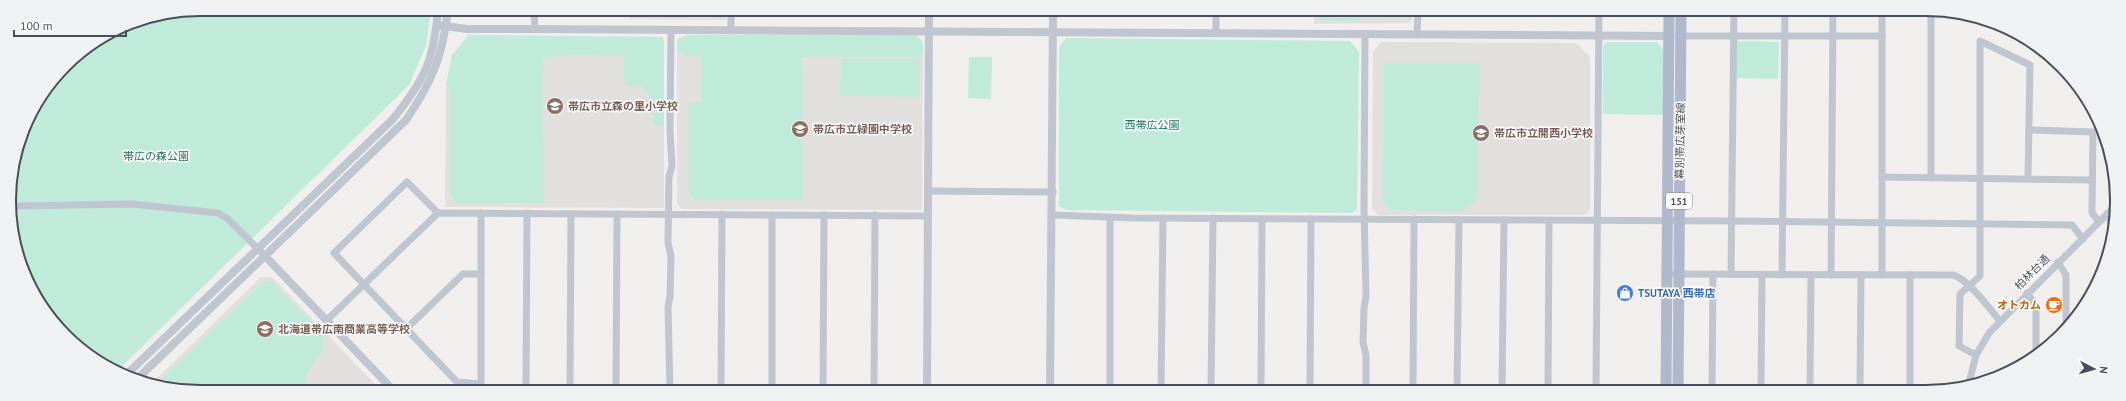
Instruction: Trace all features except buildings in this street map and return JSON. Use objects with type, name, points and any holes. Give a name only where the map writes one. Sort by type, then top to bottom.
[{"type":"main road","name":"幕別帯広芽室線","points":[[1666,385],[1669,16]]},
{"type":"main road","name":"幕別帯広芽室線","points":[[1678,385],[1681,16]]},
{"type":"street","points":[[130,371],[393,119],[424,76],[432,56],[438,16]]},
{"type":"street","points":[[141,375],[406,120],[422,96],[435,72],[447,16]]},
{"type":"street","points":[[534,16],[535,29]]},
{"type":"street","points":[[731,16],[731,30]]},
{"type":"street","points":[[926,385],[929,16]]},
{"type":"street","points":[[1050,385],[1053,215],[1053,16]]},
{"type":"street","points":[[1216,16],[1216,33]]},
{"type":"street","points":[[1417,35],[1418,16]]},
{"type":"street","points":[[1596,385],[1596,221],[1599,16]]},
{"type":"street","points":[[1731,274],[1734,16]]},
{"type":"street","points":[[1782,275],[1784,16]]},
{"type":"street","points":[[1831,275],[1833,16]]},
{"type":"street","points":[[1882,16],[1882,275]]},
{"type":"street","points":[[1931,16],[1931,178]]},
{"type":"street","points":[[437,25],[467,28],[535,29],[1598,36],[1882,36]]},
{"type":"street","points":[[670,385],[668,307],[670,296],[671,256],[668,242],[668,214],[669,177],[672,166],[670,131],[671,30]]},
{"type":"street","points":[[1365,34],[1364,219],[1366,297],[1364,308],[1363,342],[1366,355],[1366,385]]},
{"type":"street","points":[[1976,355],[1959,346],[1960,294],[1968,285],[1980,276],[1980,41],[2030,65],[2028,179]]},
{"type":"street","points":[[2029,130],[2093,132],[2092,213],[2099,222]]},
{"type":"street","points":[[1882,178],[2092,180]]},
{"type":"street","points":[[438,213],[407,182],[334,253],[457,382],[471,385]]},
{"type":"street","points":[[928,192],[1052,192]]},
{"type":"street","points":[[16,206],[132,204],[218,213],[228,219],[328,319],[389,385]]},
{"type":"street","name":"柏林台通","points":[[1970,380],[1976,355],[1989,333],[2110,211]]},
{"type":"street","points":[[328,319],[438,213],[928,216]]},
{"type":"street","points":[[481,213],[481,385]]},
{"type":"street","points":[[526,385],[527,213]]},
{"type":"street","points":[[570,385],[571,214]]},
{"type":"street","points":[[616,385],[617,214]]},
{"type":"street","points":[[721,385],[722,214]]},
{"type":"street","points":[[772,214],[772,385]]},
{"type":"street","points":[[2107,214],[2109,218]]},
{"type":"street","points":[[823,385],[824,215]]},
{"type":"street","points":[[874,385],[875,215]]},
{"type":"street","points":[[1053,215],[1110,218],[1782,221],[2072,225],[2082,239]]},
{"type":"street","points":[[1110,218],[1110,385]]},
{"type":"street","points":[[1161,385],[1163,218]]},
{"type":"street","points":[[1211,385],[1213,218]]},
{"type":"street","points":[[1261,385],[1262,219]]},
{"type":"street","points":[[1310,385],[1312,219]]},
{"type":"street","points":[[1413,385],[1414,219]]},
{"type":"street","points":[[1457,385],[1458,220]]},
{"type":"street","points":[[1502,385],[1504,220]]},
{"type":"street","points":[[1548,385],[1549,221]]},
{"type":"street","points":[[2058,262],[2066,275],[2066,320]]},
{"type":"street","points":[[407,328],[463,274],[481,274]]},
{"type":"street","points":[[1667,274],[1953,275],[1959,277],[1968,285],[2000,321]]},
{"type":"street","points":[[1712,385],[1713,274]]},
{"type":"street","points":[[1761,385],[1762,275]]},
{"type":"street","points":[[1810,385],[1811,275]]},
{"type":"street","points":[[1860,385],[1861,275]]},
{"type":"street","points":[[1910,275],[1910,385]]},
{"type":"street","points":[[2027,293],[2036,306],[2036,348]]},
{"type":"shaded area","points":[[629,16],[726,16],[726,20],[629,19]]},
{"type":"shaded area","points":[[1314,16],[1412,16],[1412,20],[1409,23],[1314,24]]},
{"type":"shaded area","name":"帯広市立森の里小学校","points":[[469,35],[662,37],[664,40],[664,208],[445,207],[446,85],[452,55]]},
{"type":"shaded area","name":"帯広市立緑園中学校","points":[[688,35],[916,35],[923,42],[922,210],[682,209],[677,204],[677,39]]},
{"type":"shaded area","name":"帯広市立開西小学校","points":[[1381,42],[1576,43],[1590,57],[1590,209],[1586,215],[1378,215],[1372,208],[1373,52]]},
{"type":"shaded area","name":"北海道帯広南商業高等学校","points":[[261,277],[272,277],[375,385],[188,385],[156,379]]},
{"type":"green space","name":"帯広の森公園","points":[[188,16],[430,16],[426,46],[409,85],[121,367],[88,347],[70,331],[54,313],[41,293],[30,271],[22,248],[16,213],[16,188],[22,153],[35,119],[54,88],[70,70],[88,54],[108,41],[130,30],[153,22]]},
{"type":"green space","points":[[1317,16],[1359,16],[1359,21],[1317,20]]},
{"type":"green space","points":[[469,35],[662,37],[664,40],[664,127],[653,124],[653,100],[641,86],[629,87],[624,83],[624,56],[574,55],[543,58],[544,203],[456,203],[450,194],[450,90],[446,85],[452,55]]},
{"type":"green space","points":[[688,35],[916,35],[923,42],[923,54],[915,57],[802,57],[803,200],[697,200],[689,195],[689,102],[701,102],[702,57],[684,56],[677,51],[677,39]]},
{"type":"green space","name":"西帯広公園","points":[[1066,38],[1350,41],[1359,52],[1357,209],[1352,213],[1067,210],[1059,206],[1059,47]]},
{"type":"green space","points":[[1737,41],[1779,42],[1778,79],[1736,78]]},
{"type":"green space","points":[[1608,42],[1657,42],[1663,49],[1663,115],[1603,114],[1603,46]]},
{"type":"green space","points":[[969,57],[992,57],[991,99],[968,98]]},
{"type":"green space","points":[[841,59],[920,59],[920,97],[840,96]]},
{"type":"green space","points":[[1384,63],[1479,63],[1477,201],[1461,212],[1390,210],[1383,203]]},
{"type":"green space","name":"北海道帯広南商業高等学校","points":[[263,282],[272,282],[322,332],[323,351],[306,374],[306,385],[188,385],[160,380]]},
{"type":"place","name":"帯広市立森の里小学校","points":[[555,106]]},
{"type":"place","name":"帯広市立緑園中学校","points":[[800,129]]},
{"type":"place","name":"帯広市立開西小学校","points":[[1481,133]]},
{"type":"place","name":"TSUTAYA 西帯店","points":[[1625,293]]},
{"type":"place","name":"オトカム","points":[[2054,305]]},
{"type":"place","name":"北海道帯広南商業高等学校","points":[[265,329]]}]
